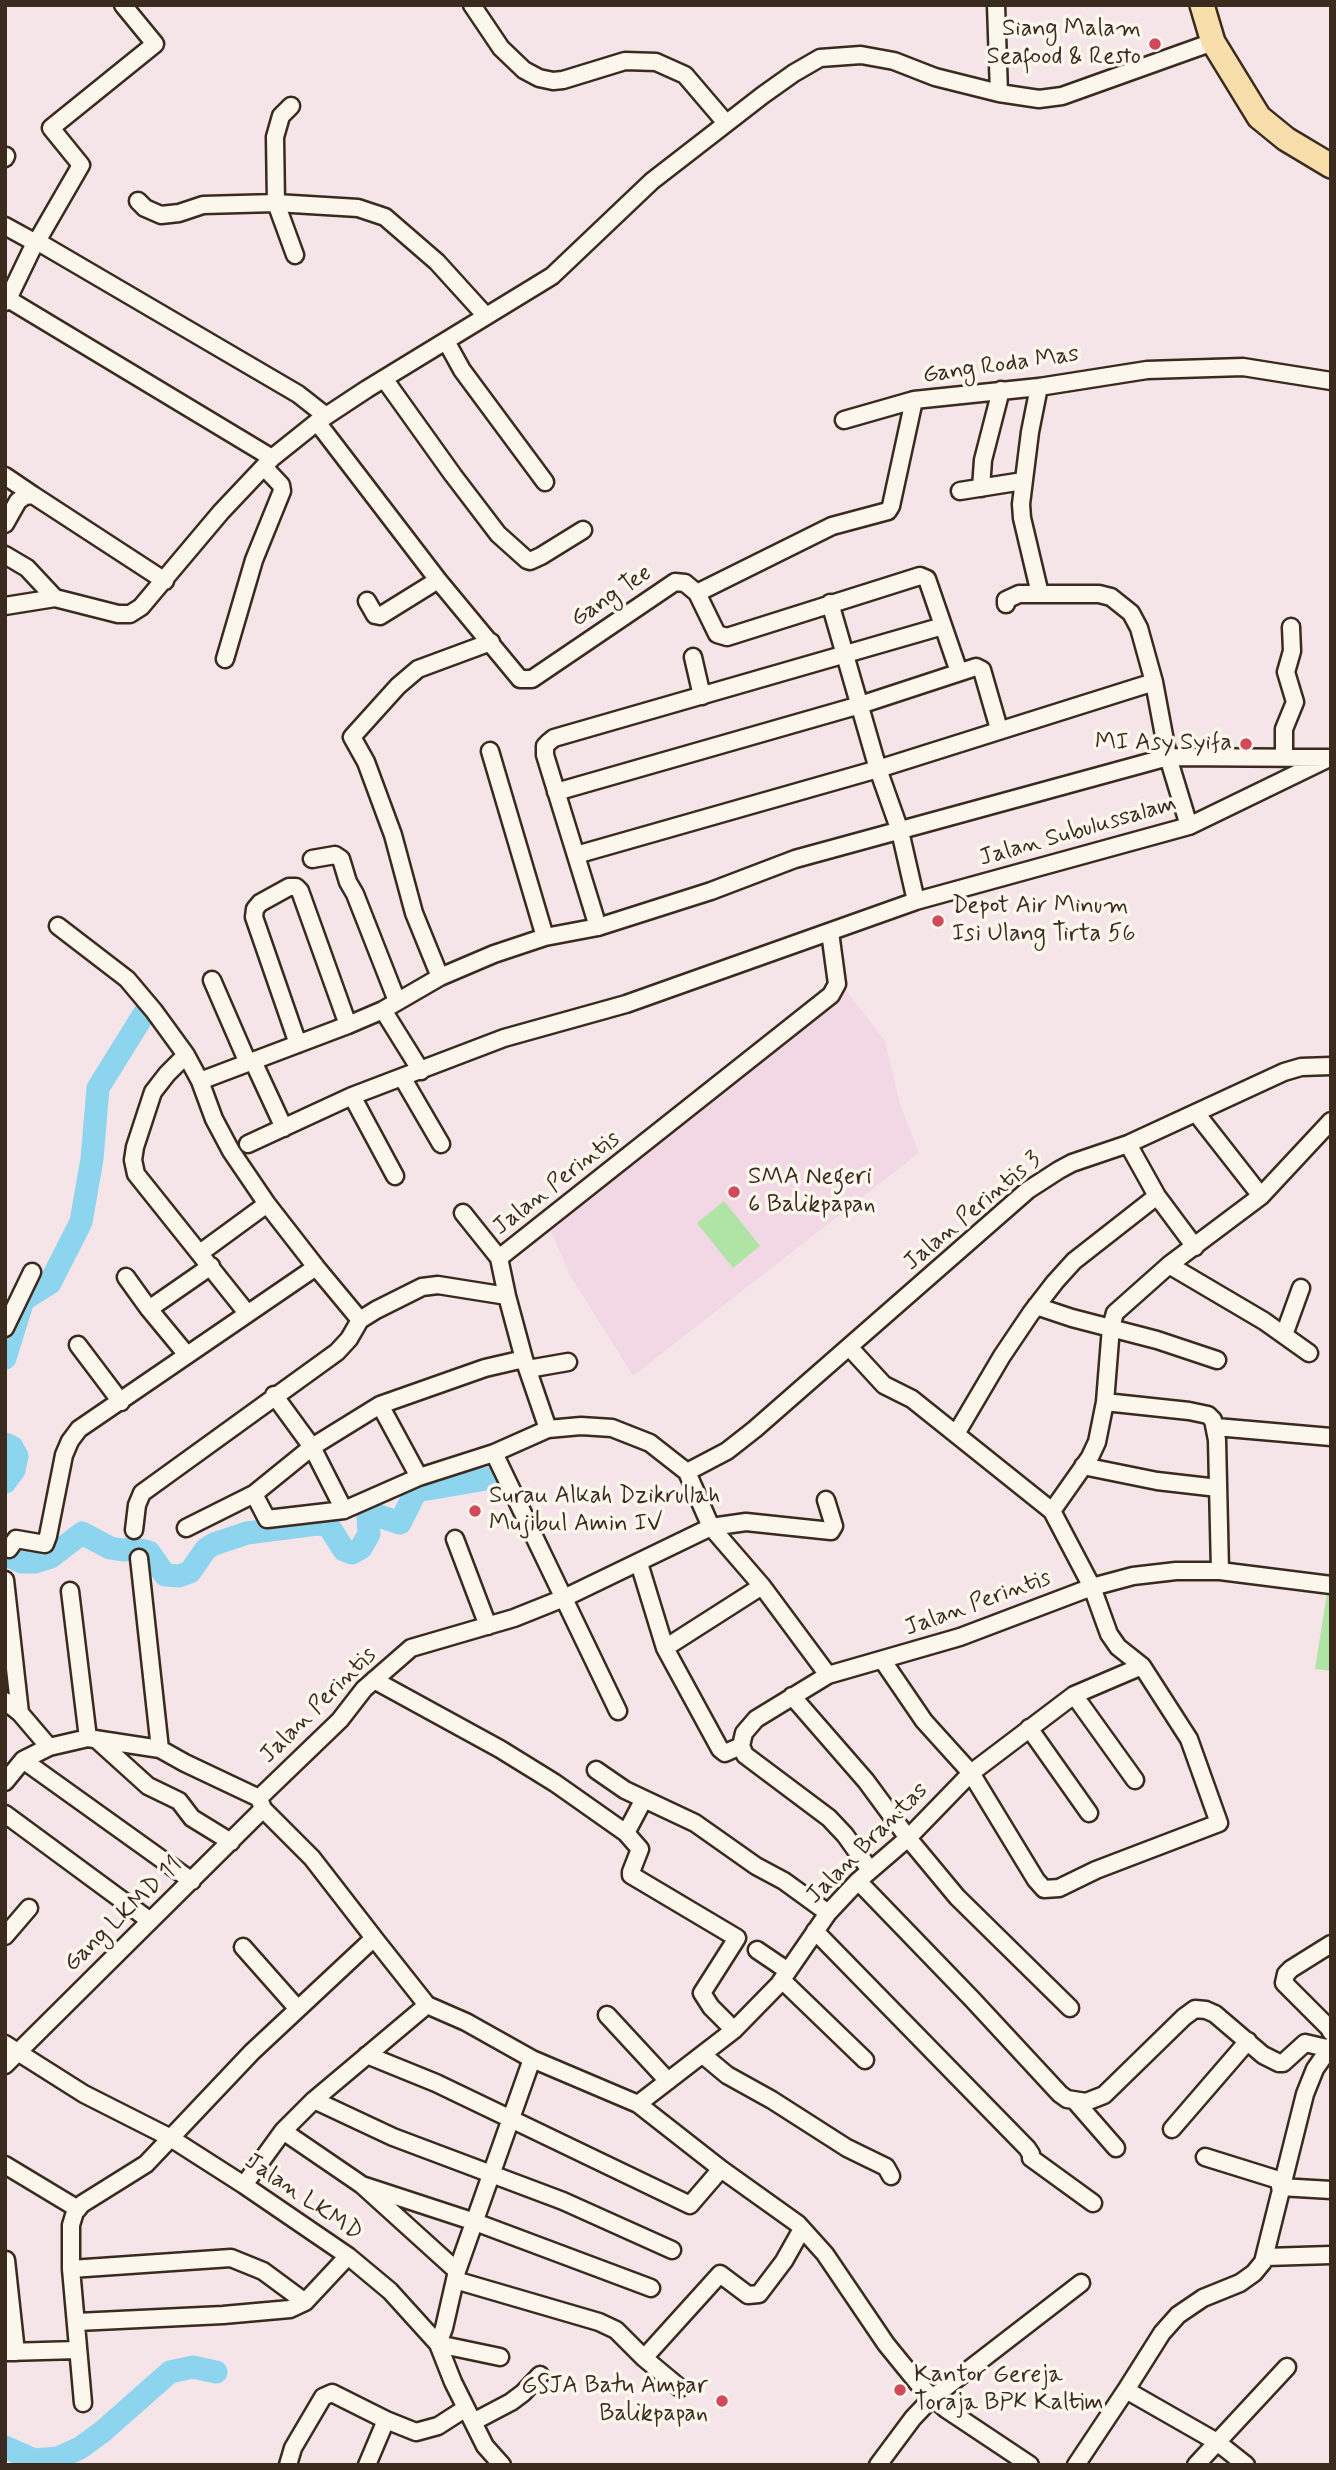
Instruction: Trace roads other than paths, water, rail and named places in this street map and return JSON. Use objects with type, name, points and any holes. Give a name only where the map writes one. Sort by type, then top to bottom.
[{"type":"highway","points":[[1202,5],[1213,42],[1259,117],[1286,139],[1331,166]]},
{"type":"street","points":[[123,5],[155,44],[51,128],[81,165],[7,300],[268,462],[282,491],[254,560],[225,659]]},
{"type":"street","points":[[472,5],[501,48],[524,70],[539,78],[563,80],[625,61],[656,62],[685,75],[726,123]]},
{"type":"street","points":[[996,5],[999,93]]},
{"type":"street","points":[[5,606],[55,598],[118,614],[130,614],[141,607],[221,512],[268,462],[321,419],[552,276],[652,181],[794,73],[820,58],[861,54],[894,61],[934,77],[999,93],[1038,99],[1062,96],[1213,42]]},
{"type":"street","points":[[291,106],[281,116],[275,137],[276,203],[295,255]]},
{"type":"street","points":[[138,201],[160,215],[179,213],[203,205],[276,203],[358,208],[385,217],[437,262],[486,316]]},
{"type":"street","name":"Gang Tee","points":[[5,226],[298,394],[321,419],[438,580],[520,679],[526,681],[675,583],[685,583],[696,593]]},
{"type":"street","points":[[446,341],[462,370],[545,482]]},
{"type":"street","name":"Gang Roda Mas","points":[[696,593],[832,526],[849,519],[888,511],[914,400],[1039,387],[1147,370],[1243,367],[1331,381]]},
{"type":"street","points":[[385,380],[498,534],[527,559],[530,561],[541,556],[583,530]]},
{"type":"street","points":[[1039,387],[1023,481],[1022,519],[1040,594]]},
{"type":"street","points":[[981,488],[983,460],[1000,390]]},
{"type":"street","points":[[844,420],[914,400]]},
{"type":"street","points":[[5,476],[165,581]]},
{"type":"street","points":[[960,491],[1023,481]]},
{"type":"street","points":[[5,524],[18,501],[33,495]]},
{"type":"street","points":[[5,555],[27,568],[55,598]]},
{"type":"street","points":[[696,593],[717,634],[727,637],[920,576],[927,579],[959,672]]},
{"type":"street","points":[[367,601],[375,615],[380,616],[438,580]]},
{"type":"street","points":[[1006,604],[1006,600],[1019,594],[1099,594],[1111,597],[1131,613],[1139,628],[1154,682],[1168,757],[1189,826]]},
{"type":"street","points":[[830,603],[878,769],[900,831],[916,901]]},
{"type":"street","points":[[598,927],[545,755],[545,746],[554,738],[943,626]]},
{"type":"street","points":[[1284,757],[1284,729],[1295,702],[1286,672],[1292,651],[1291,627]]},
{"type":"street","points":[[440,977],[414,913],[393,835],[371,774],[352,737],[398,686],[418,669],[491,642]]},
{"type":"street","points":[[693,657],[702,696]]},
{"type":"street","points":[[556,792],[860,705],[976,667],[982,670],[999,729]]},
{"type":"street","points":[[576,855],[878,769],[1154,682]]},
{"type":"street","points":[[490,751],[545,937]]},
{"type":"street","points":[[200,1081],[348,1026],[440,977],[494,954],[545,937],[598,927],[711,891],[794,859],[1168,757],[1330,758]]},
{"type":"street","name":"Jalan Subulussalam","points":[[248,1144],[352,1096],[504,1038],[626,1004],[916,901],[1189,826],[1330,758]]},
{"type":"street","points":[[312,859],[330,855],[341,859],[355,894],[390,1005],[421,1070]]},
{"type":"street","points":[[298,1044],[254,917],[256,907],[289,887],[296,887],[300,891],[348,1026]]},
{"type":"street","points":[[58,926],[127,979],[154,1011],[186,1055],[231,1151],[267,1204],[360,1320]]},
{"type":"street","name":"Jalan Perintis","points":[[548,1429],[526,1364],[499,1258],[831,995],[837,984],[830,932]]},
{"type":"street","points":[[212,980],[284,1128]]},
{"type":"street","points":[[186,1055],[153,1092],[135,1147],[133,1160],[136,1174],[247,1313]]},
{"type":"street","name":"Jalan Perintis 3","points":[[687,1472],[727,1451],[850,1348],[1028,1190],[1072,1163],[1128,1144],[1284,1072],[1301,1067],[1331,1066]]},
{"type":"street","points":[[402,1077],[441,1144]]},
{"type":"street","points":[[352,1096],[395,1176]]},
{"type":"street","points":[[1196,1113],[1261,1195]]},
{"type":"street","points":[[1052,1511],[1097,1442],[1105,1402],[1111,1327],[1115,1313],[1170,1265],[1261,1195],[1331,1121]]},
{"type":"street","points":[[1128,1144],[1157,1196],[1195,1247]]},
{"type":"street","points":[[956,1434],[1002,1356],[1036,1306],[1074,1261],[1157,1196]]},
{"type":"street","points":[[200,1253],[267,1204]]},
{"type":"street","points":[[463,1213],[499,1258]]},
{"type":"street","points":[[1170,1265],[1264,1321],[1309,1353]]},
{"type":"street","points":[[149,1309],[211,1266]]},
{"type":"street","points":[[9,1549],[13,1541],[20,1538],[45,1544],[64,1455],[79,1429],[316,1267]]},
{"type":"street","points":[[5,1328],[32,1272]]},
{"type":"street","points":[[126,1277],[187,1355]]},
{"type":"street","points":[[134,1530],[137,1505],[142,1493],[337,1352],[349,1339],[360,1320],[422,1287],[439,1285],[507,1296]]},
{"type":"street","points":[[1284,1335],[1301,1288]]},
{"type":"street","points":[[1036,1306],[1201,1353],[1217,1360]]},
{"type":"street","points":[[78,1345],[121,1402]]},
{"type":"street","points":[[850,1348],[884,1385],[912,1399],[1052,1511],[1092,1587],[1109,1634],[1118,1647],[1142,1666],[1189,1739],[1219,1823],[1096,1870],[1059,1888],[1044,1889],[971,1773],[924,1721],[883,1661]]},
{"type":"street","points":[[186,1528],[254,1494],[312,1447],[380,1405],[485,1368],[568,1362]]},
{"type":"street","points":[[274,1395],[312,1447],[344,1510]]},
{"type":"street","points":[[1105,1402],[1198,1413],[1213,1420],[1216,1427],[1220,1571]]},
{"type":"street","points":[[380,1405],[419,1477]]},
{"type":"street","points":[[254,1494],[267,1520],[344,1510],[419,1477],[494,1453],[548,1429],[580,1426],[612,1428],[650,1443],[669,1455],[687,1472],[711,1527],[762,1586],[828,1675]]},
{"type":"street","points":[[1216,1427],[1331,1437]]},
{"type":"street","points":[[494,1453],[618,1711]]},
{"type":"street","points":[[1083,1466],[1157,1481],[1218,1488]]},
{"type":"street","name":"Jalan Perintis","points":[[5,1782],[23,1760],[49,1747],[92,1739],[160,1749],[261,1803],[340,1720],[364,1689],[411,1648],[514,1618],[564,1598],[711,1527],[746,1522],[831,1531],[834,1526],[826,1500]]},
{"type":"street","points":[[455,1539],[488,1626]]},
{"type":"street","points":[[139,1558],[160,1749]]},
{"type":"street","points":[[639,1563],[665,1648],[720,1749],[725,1753],[741,1746],[745,1755],[829,1818],[845,1835],[864,1876],[1060,2094],[1075,2101],[1099,2099],[1184,2017],[1195,2010],[1206,2010],[1215,2014],[1269,2059],[1279,2063],[1283,2063],[1305,2043],[1330,2044]]},
{"type":"street","name":"Jalan Perintis","points":[[741,1746],[744,1733],[756,1719],[828,1675],[960,1637],[1092,1587],[1157,1572],[1220,1571],[1331,1585]]},
{"type":"street","points":[[5,1580],[20,1713]]},
{"type":"street","points":[[665,1648],[762,1586]]},
{"type":"street","points":[[70,1591],[92,1739],[148,1786],[179,1801],[192,1818],[231,1842]]},
{"type":"street","name":"Jalan Brantas","points":[[638,2104],[734,2030],[785,1975],[828,1913],[864,1876],[908,1838],[971,1773],[1074,1695],[1142,1666]]},
{"type":"street","points":[[374,1680],[500,1749],[555,1783],[626,1833],[640,1849],[631,1875],[737,1938],[702,1993],[711,2007],[734,2030]]},
{"type":"street","points":[[1074,1695],[1135,1780]]},
{"type":"street","points":[[792,1696],[866,1781],[908,1838],[957,1897],[1070,2007]]},
{"type":"street","points":[[5,1701],[20,1713],[49,1747]]},
{"type":"street","points":[[1029,1728],[1089,1813]]},
{"type":"street","points":[[23,1760],[191,1881]]},
{"type":"street","points":[[596,1770],[625,1790],[695,1823],[828,1913]]},
{"type":"street","points":[[626,1833],[644,1799]]},
{"type":"street","points":[[261,1803],[312,1858],[428,2005],[466,2022],[532,2059],[638,2104],[760,2196],[802,2229],[825,2254],[895,2357],[932,2398],[1030,2465]]},
{"type":"street","name":"Gang LKMD 11","points":[[5,2065],[11,2048],[231,1842],[261,1803]]},
{"type":"street","points":[[5,1814],[149,1920]]},
{"type":"street","points":[[5,1936],[29,1908]]},
{"type":"street","points":[[815,1931],[1025,2145],[1031,2158],[1093,2203]]},
{"type":"street","points":[[83,2403],[71,2269],[71,2225],[78,2209],[146,2164],[169,2137],[297,2008],[374,1938]]},
{"type":"street","points":[[1076,2465],[1162,2333],[1178,2315],[1194,2303],[1249,2278],[1266,2257],[1281,2184],[1305,2094],[1315,2069],[1330,2044],[1329,2028],[1284,1983],[1286,1974],[1291,1969],[1331,1944]]},
{"type":"street","points":[[243,1947],[297,2008]]},
{"type":"street","points":[[757,1950],[785,1975],[865,2060]]},
{"type":"street","points":[[244,2185],[283,2131],[314,2100],[428,2005]]},
{"type":"street","points":[[607,2015],[668,2081]]},
{"type":"street","points":[[1172,2129],[1248,2041]]},
{"type":"street","name":"Jalan LKMD","points":[[11,2048],[84,2094],[169,2137],[244,2185],[348,2256],[400,2300],[438,2344],[453,2382],[485,2446],[502,2465]]},
{"type":"street","points":[[367,2055],[436,2083],[690,2205],[721,2169]]},
{"type":"street","points":[[703,2055],[727,2075],[772,2100],[846,2148],[886,2167],[891,2176]]},
{"type":"street","points":[[500,2357],[438,2344],[456,2276],[532,2059]]},
{"type":"street","points":[[314,2100],[393,2137],[563,2201],[673,2250]]},
{"type":"street","points":[[1075,2101],[1116,2148]]},
{"type":"street","points":[[283,2131],[362,2185],[456,2276],[599,2322],[616,2330],[680,2388]]},
{"type":"street","points":[[1205,2157],[1281,2184],[1331,2190]]},
{"type":"street","points":[[5,2165],[78,2209]]},
{"type":"street","points":[[362,2185],[475,2222],[651,2288]]},
{"type":"street","points":[[644,2358],[720,2274],[748,2295],[759,2294],[784,2261],[802,2229]]},
{"type":"street","points":[[1266,2257],[1331,2255]]},
{"type":"street","points":[[77,2322],[290,2309],[305,2302],[348,2256]]},
{"type":"street","points":[[71,2269],[231,2258],[263,2271],[305,2302]]},
{"type":"street","points":[[6,2260],[11,2352],[78,2350]]},
{"type":"street","points":[[878,2465],[913,2418],[932,2398],[1081,2283]]},
{"type":"street","points":[[1196,2465],[1287,2367]]},
{"type":"street","points":[[288,2465],[293,2448],[323,2397],[332,2393],[416,2432],[511,2402],[541,2375]]},
{"type":"street","points":[[1126,2390],[1217,2442],[1246,2465]]},
{"type":"street","points":[[367,2465],[386,2420]]},
{"type":"waterway","points":[[5,1358],[23,1300],[50,1283],[81,1222],[92,1159],[98,1088],[144,1014]]},
{"type":"waterway","points":[[5,1444],[12,1447],[17,1456],[14,1470],[5,1482]]},
{"type":"waterway","points":[[5,1554],[22,1562],[35,1562],[51,1557],[82,1533],[110,1548],[149,1552],[165,1575],[179,1576],[190,1572],[206,1549],[214,1544],[247,1533],[317,1524],[328,1525],[344,1550],[352,1553],[361,1548],[369,1534],[368,1517],[373,1514],[400,1523],[416,1491],[498,1477]]},
{"type":"waterway","points":[[5,2447],[34,2460],[58,2458],[80,2448],[102,2432],[170,2372],[193,2367],[216,2372]]},
{"type":"place","name":"Siang Malam Seafood & Resto","points":[[1155,44]]},
{"type":"place","name":"MI Asy Syifa","points":[[1246,744]]},
{"type":"place","name":"Depot Air Minum Isi Ulang Tirta 56","points":[[938,921]]},
{"type":"place","name":"SMA Negeri 6 Balikpapan","points":[[734,1192]]},
{"type":"place","name":"Surau Alkah Dzikrullah Mujibul Amin IV","points":[[475,1511]]},
{"type":"place","name":"Kantor Gereja Toraja BPK Kaltim","points":[[900,2390]]},
{"type":"place","name":"GSJA Batu Ampar Balikpapan","points":[[722,2401]]}]
